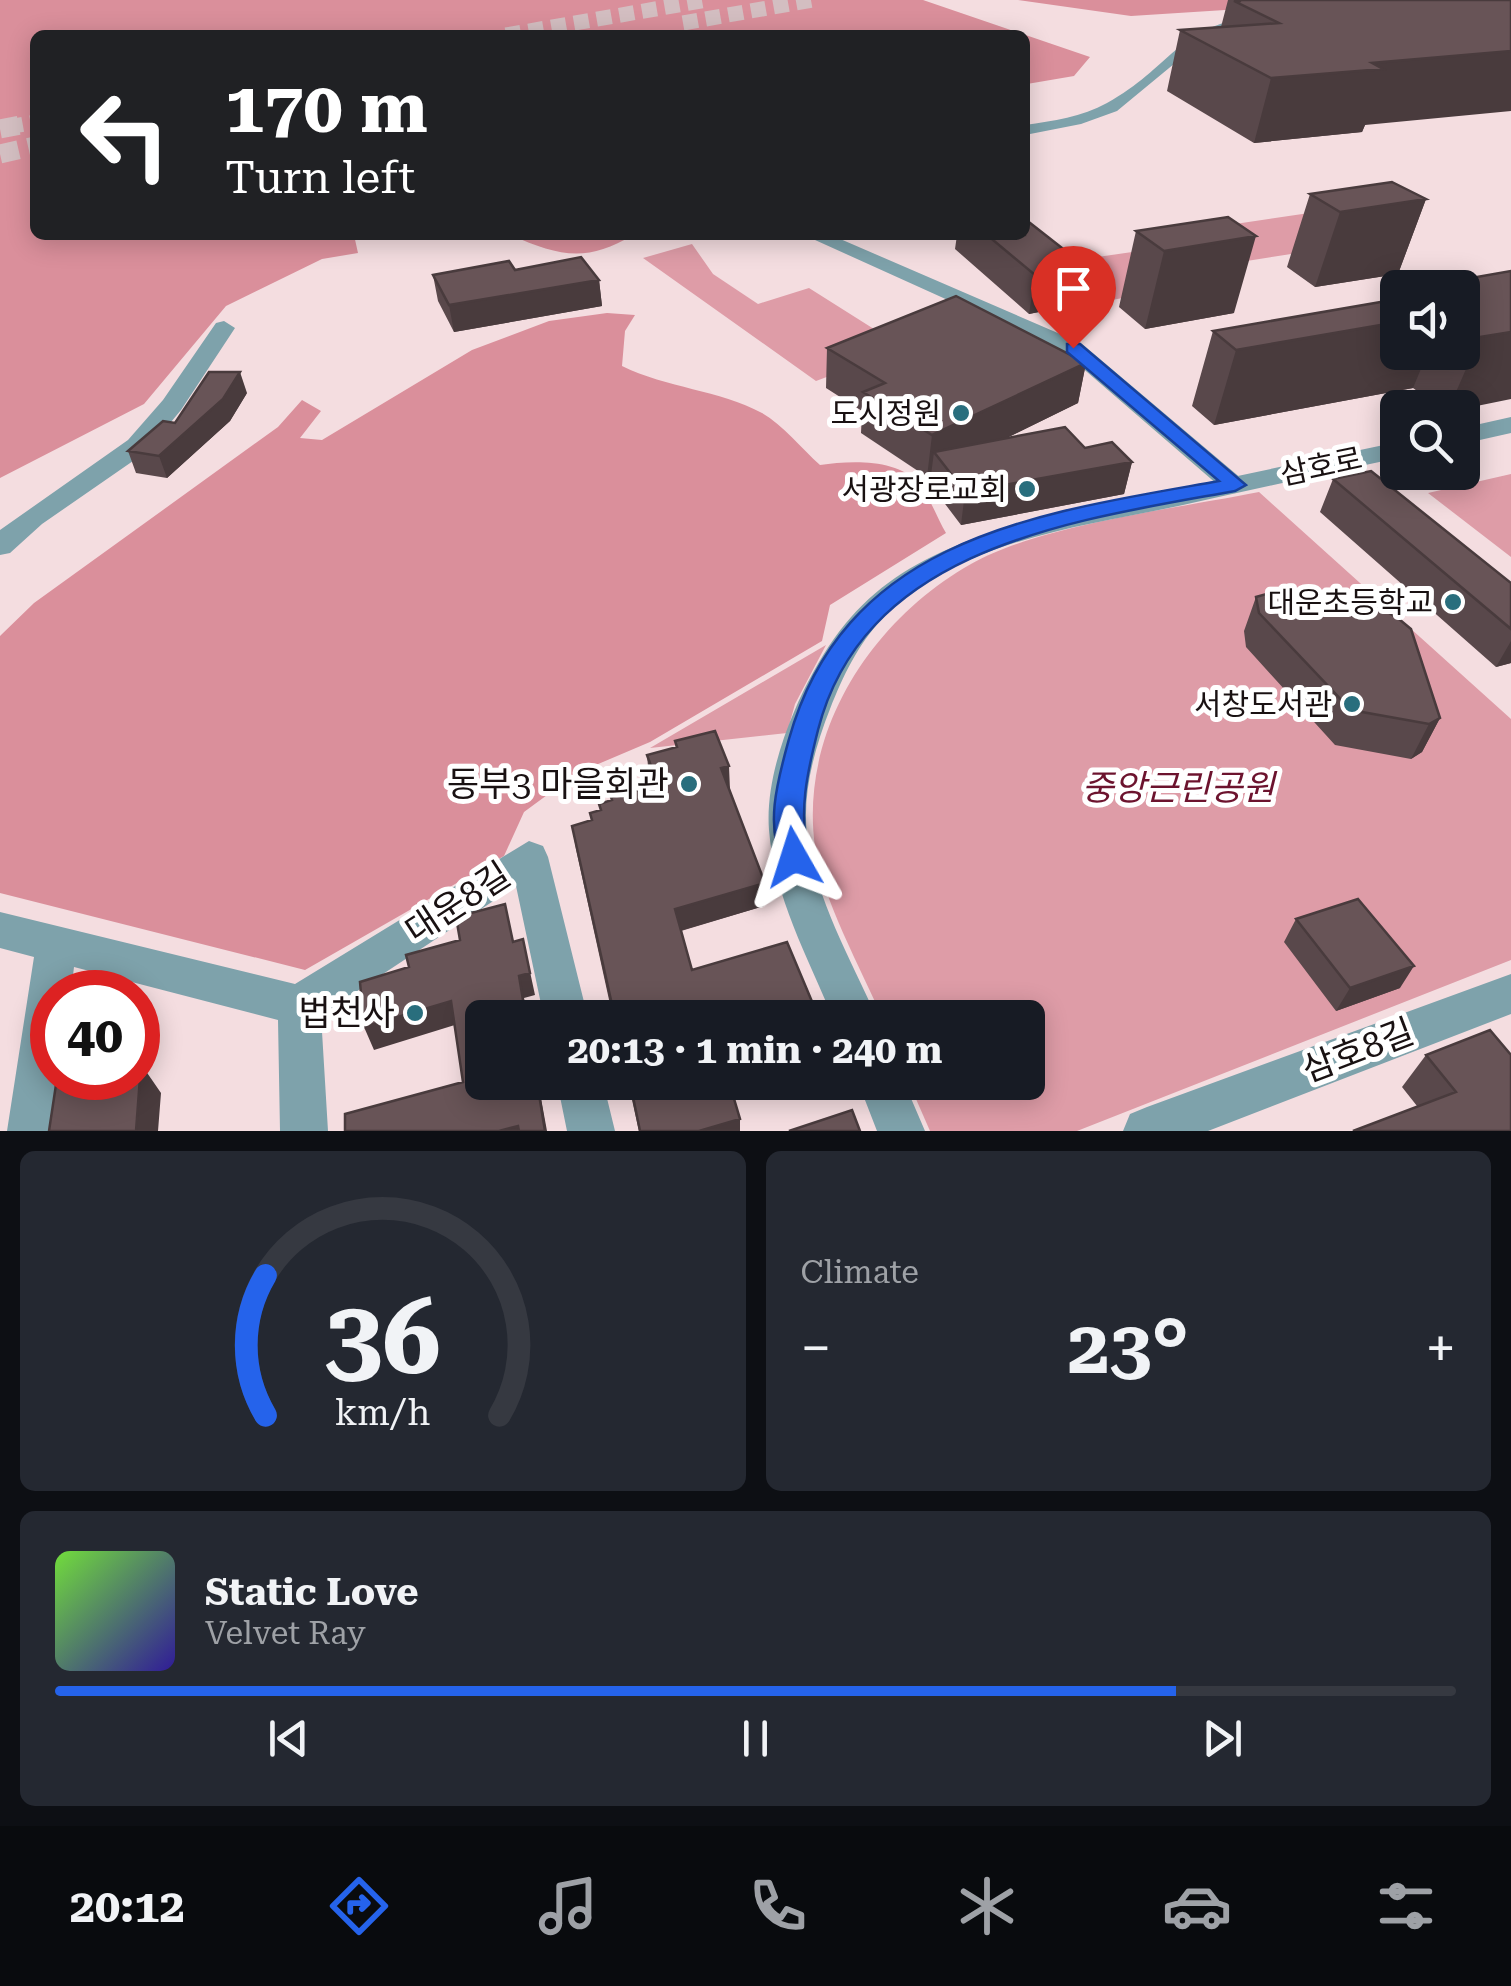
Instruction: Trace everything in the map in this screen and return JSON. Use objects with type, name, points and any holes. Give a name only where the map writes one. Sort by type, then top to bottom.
[{"type":"street","points":[[1030,129],[1109,109],[1207,29],[1232,21],[1276,18]]},
{"type":"street","points":[[825,240],[1073,348],[1235,485]]},
{"type":"street","points":[[0,546],[24,520],[86,484],[139,444],[224,328]]},
{"type":"street","points":[[1480,432],[1511,425]]},
{"type":"street","name":"삼호로","points":[[847,1000],[800,884],[788,830],[791,780],[812,701],[845,642],[868,614],[897,589],[981,543],[1123,505],[1380,454]]},
{"type":"street","name":"대운8길","points":[[299,1005],[529,858],[562,1000]]},
{"type":"street","points":[[0,930],[299,1005],[304,1131]]},
{"type":"street","points":[[31,1131],[56,944]]},
{"type":"street","name":"삼호8길","points":[[1147,1131],[1212,1120],[1511,994]]},
{"type":"street","points":[[584,1100],[592,1131]]},
{"type":"street","points":[[888,1100],[901,1131]]},
{"type":"green space","points":[[1316,212],[1367,242],[1234,263],[1188,231]]},
{"type":"green space","points":[[692,244],[713,274],[758,304],[809,288],[904,348],[816,381],[643,258]]},
{"type":"green space","points":[[1167,247],[1214,282],[1083,305],[1035,266]]},
{"type":"green space","points":[[1511,474],[1511,557],[1428,493],[1480,490],[1480,481]]},
{"type":"green space","name":"중앙근린공원","points":[[1259,492],[1511,719],[1511,960],[1077,1131],[930,1131],[916,1100],[1045,1100],[1045,1000],[874,1000],[834,910],[815,847],[813,804],[819,762],[831,721],[874,648],[935,587],[1000,550],[1110,519]]},
{"type":"green space","points":[[826,645],[795,704],[787,733],[650,748]]},
{"type":"shaded area","points":[[0,0],[923,0],[1011,30],[30,30],[30,240],[355,240],[358,253],[322,259],[226,306],[144,404],[0,478]]},
{"type":"shaded area","points":[[1018,0],[1511,0],[1511,13],[1272,7],[1131,16]]},
{"type":"shaded area","points":[[1030,37],[1090,57],[1074,76],[1030,83]]},
{"type":"shaded area","points":[[523,240],[624,240],[587,253],[543,248]]},
{"type":"shaded area","points":[[607,313],[635,315],[625,331],[622,366],[762,413],[820,465],[859,462],[886,466],[910,476],[923,489],[946,533],[830,605],[822,641],[650,742],[577,773],[524,812],[504,856],[305,970],[0,893],[0,636],[34,603],[278,427],[302,400],[321,411],[300,438],[322,440],[472,350],[549,321]]},
{"type":"building","points":[[1511,0],[1511,51],[1372,63],[1383,69],[1271,78],[1180,30],[1279,23],[1234,1]]},
{"type":"building","points":[[1392,182],[1426,199],[1340,212],[1310,194]]},
{"type":"building","points":[[1228,217],[1256,236],[1164,251],[1136,231]]},
{"type":"building","points":[[1030,223],[1085,266],[1035,275],[993,240],[1030,240]]},
{"type":"building","points":[[581,257],[599,280],[449,305],[433,275],[509,261],[515,270]]},
{"type":"building","points":[[1511,271],[1511,332],[1480,337],[1480,276]]},
{"type":"building","points":[[956,296],[1086,363],[932,435],[863,392],[885,383],[827,348]]},
{"type":"building","points":[[1380,302],[1380,325],[1236,350],[1213,331]]},
{"type":"building","points":[[209,372],[240,372],[223,399],[159,456],[128,451],[163,421],[175,423]]},
{"type":"building","points":[[1065,427],[1085,448],[1112,442],[1132,462],[965,492],[934,452]]},
{"type":"building","points":[[1371,471],[1380,478],[1380,490],[1395,490],[1511,583],[1511,629],[1333,479]]},
{"type":"building","points":[[1274,592],[1384,610],[1399,619],[1411,629],[1440,718],[1429,724],[1351,710],[1259,613],[1256,597]]},
{"type":"building","points":[[715,731],[729,766],[721,768],[765,883],[675,909],[692,970],[787,942],[811,1000],[611,1000],[572,826],[592,820],[590,813],[601,810],[599,804],[612,800],[611,797],[658,785],[647,755],[677,747],[675,741]]},
{"type":"building","points":[[1358,899],[1414,966],[1350,988],[1296,919]]},
{"type":"building","points":[[505,904],[513,942],[523,939],[530,973],[519,976],[523,1000],[465,1000],[465,1100],[540,1100],[545,1131],[519,1131],[518,1126],[499,1131],[345,1131],[345,1114],[463,1082],[451,1001],[364,1027],[360,982],[409,967],[406,955],[460,940],[456,917]]},
{"type":"building","points":[[1490,1030],[1511,1055],[1511,1131],[1353,1131],[1456,1092],[1426,1055]]},
{"type":"building","points":[[54,1100],[138,1100],[136,1131],[49,1131]]},
{"type":"building","points":[[634,1100],[734,1100],[740,1119],[699,1131],[640,1131]]},
{"type":"building","points":[[852,1110],[860,1131],[789,1131]]},
{"type":"tunnel","points":[[535,30],[707,0]]},
{"type":"tunnel","points":[[683,23],[813,0]]},
{"type":"tunnel","points":[[8,127],[30,123]]},
{"type":"tunnel","points":[[0,129],[21,125]]},
{"type":"tunnel","points":[[0,154],[30,147]]},
{"type":"place","name":"도시정원","points":[[961,413]]},
{"type":"place","name":"서광장로교회","points":[[1027,489]]},
{"type":"place","name":"대운초등학교","points":[[1453,602]]},
{"type":"place","name":"서창도서관","points":[[1352,704]]},
{"type":"place","name":"동부3 마을회관","points":[[689,784]]},
{"type":"place","name":"법천사","points":[[415,1013]]},
{"type":"route","points":[[794,857],[788,830],[791,780],[812,701],[845,642],[868,614],[897,589],[981,543],[1042,524],[1235,485],[1073,348]]}]
